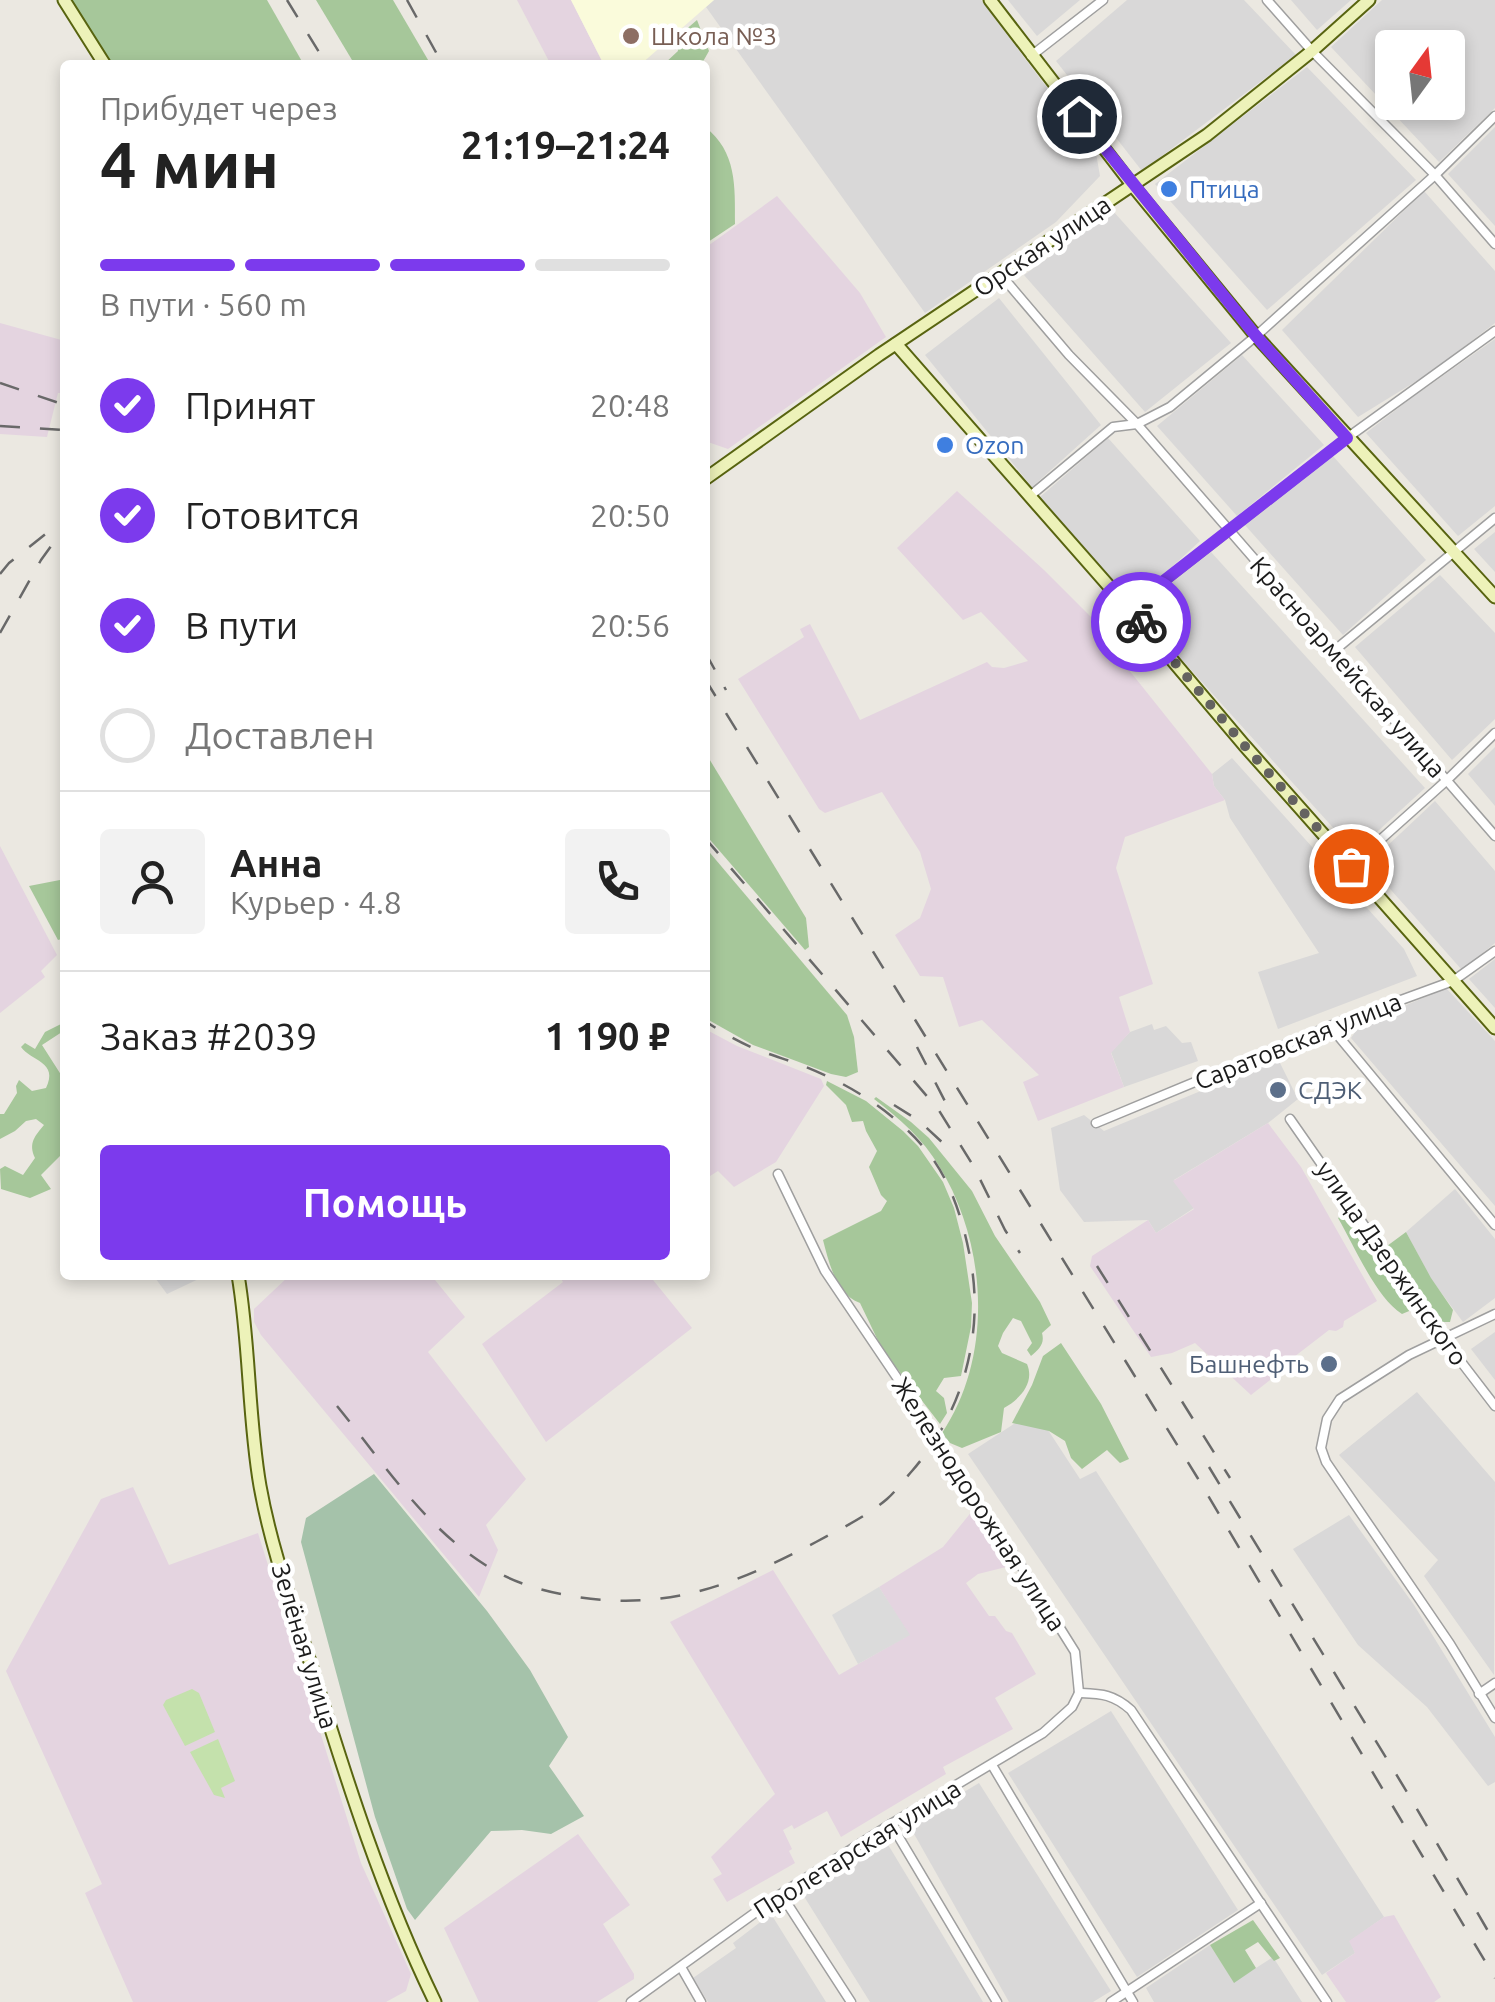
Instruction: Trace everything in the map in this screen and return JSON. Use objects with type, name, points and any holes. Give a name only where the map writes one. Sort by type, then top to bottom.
[{"type":"street","points":[[64,0],[102,60]]},
{"type":"street","points":[[990,0],[1133,186],[1256,336],[1495,597]]},
{"type":"street","points":[[1032,56],[1103,0]]},
{"type":"street","points":[[1267,0],[1495,244]]},
{"type":"street","name":"Орская улица","points":[[710,476],[896,344],[1207,135],[1312,51],[1368,0]]},
{"type":"street","points":[[1030,496],[1113,426],[1137,424],[1170,406],[1256,336],[1435,176],[1495,116]]},
{"type":"street","name":"Красноармейская улица","points":[[1000,275],[1069,355],[1137,424],[1495,836]]},
{"type":"street","points":[[1129,608],[1347,438],[1495,331]]},
{"type":"street","points":[[896,344],[1495,1028]]},
{"type":"street","points":[[1335,650],[1495,518]]},
{"type":"street","points":[[1351,866],[1495,732]]},
{"type":"street","name":"Саратовская улица","points":[[1096,1123],[1330,1026],[1452,981],[1495,952]]},
{"type":"street","points":[[1330,1026],[1495,1225]]},
{"type":"street","name":"улица Дзержинского","points":[[1290,1119],[1442,1338],[1495,1406]]},
{"type":"street","name":"Железнодорожная улица","points":[[778,1174],[825,1271],[1075,1652],[1079,1693]]},
{"type":"street","name":"Зелёная улица","points":[[239,1280],[260,1483],[271,1536],[346,1778],[391,1904],[435,2002]]},
{"type":"street","points":[[1495,1314],[1409,1355],[1340,1399],[1327,1419],[1321,1448],[1326,1462],[1450,1644],[1495,1718]]},
{"type":"street","points":[[1480,1694],[1495,1683]]},
{"type":"street","points":[[1079,1693],[1118,1699],[1131,1710],[1327,2002]]},
{"type":"street","name":"Пролетарская улица","points":[[631,2002],[781,1894],[1043,1733],[1072,1708],[1079,1693]]},
{"type":"street","points":[[992,1765],[1133,2002]]},
{"type":"street","points":[[890,1824],[998,2002]]},
{"type":"street","points":[[781,1894],[851,2002]]},
{"type":"street","points":[[1111,2002],[1260,1903]]},
{"type":"street","points":[[682,1967],[702,2002]]},
{"type":"shaded area","points":[[517,0],[571,0],[601,60],[548,60]]},
{"type":"shaded area","name":"Школа №3","points":[[571,0],[714,0],[646,60],[601,60]]},
{"type":"shaded area","points":[[714,0],[981,0],[1096,153],[1100,176],[1056,222],[925,313],[706,7]]},
{"type":"shaded area","points":[[1008,0],[1080,0],[1037,36]]},
{"type":"shaded area","points":[[1127,0],[1244,0],[1296,55],[1142,171],[1056,61]]},
{"type":"shaded area","points":[[1291,0],[1351,0],[1317,30]]},
{"type":"shaded area","points":[[1382,0],[1495,0],[1495,108],[1439,162],[1400,120],[1465,120],[1465,30],[1375,30],[1375,94],[1331,47]]},
{"type":"shaded area","points":[[1307,67],[1416,180],[1267,310],[1155,184]]},
{"type":"shaded area","points":[[1495,127],[1495,226],[1448,174]]},
{"type":"shaded area","points":[[1424,191],[1495,271],[1495,323],[1431,372],[1358,417],[1282,330]]},
{"type":"shaded area","points":[[777,196],[860,293],[886,337],[728,449],[710,443],[710,244]]},
{"type":"shaded area","points":[[1113,211],[1231,343],[1145,412],[1024,275]]},
{"type":"shaded area","points":[[999,298],[1101,425],[1032,487],[925,355]]},
{"type":"shaded area","points":[[0,323],[60,340],[60,393],[47,437],[0,434]]},
{"type":"shaded area","points":[[1495,339],[1495,506],[1458,536],[1366,433]]},
{"type":"shaded area","points":[[1242,355],[1324,445],[1237,516],[1157,426]]},
{"type":"shaded area","points":[[1108,438],[1200,541],[1162,576],[1128,597],[1040,497]]},
{"type":"shaded area","points":[[1332,455],[1426,560],[1343,635],[1244,524]]},
{"type":"shaded area","points":[[957,491],[1127,653],[1129,670],[1212,774],[1214,786],[1225,800],[1125,837],[1116,868],[1153,984],[1119,997],[1130,1032],[1111,1053],[1124,1087],[1038,1121],[1023,1082],[1039,1075],[982,1020],[959,1027],[943,977],[920,976],[895,935],[920,918],[931,889],[920,852],[882,792],[825,813],[819,809],[738,679],[804,637],[800,629],[810,624],[860,720],[987,662],[992,667],[1004,668],[1028,661],[981,612],[963,620],[897,548]]},
{"type":"shaded area","points":[[1495,532],[1495,572],[1474,549]]},
{"type":"shaded area","points":[[1211,552],[1425,788],[1355,852],[1137,610]]},
{"type":"shaded area","points":[[1440,575],[1495,633],[1495,719],[1452,760],[1355,647]]},
{"type":"shaded area","points":[[1495,747],[1495,806],[1468,774]]},
{"type":"shaded area","points":[[1232,758],[1404,949],[1417,976],[1278,1029],[1258,972],[1319,953],[1230,818],[1225,800],[1214,786],[1212,774]]},
{"type":"shaded area","points":[[1435,801],[1495,871],[1495,943],[1462,970],[1368,864]]},
{"type":"shaded area","points":[[0,846],[57,955],[41,971],[45,977],[0,1013]]},
{"type":"shaded area","points":[[1495,959],[1495,1008],[1469,979]]},
{"type":"shaded area","points":[[1446,988],[1495,1041],[1495,1206],[1351,1038],[1360,1025]]},
{"type":"shaded area","points":[[1152,1024],[1154,1030],[1166,1026],[1182,1043],[1191,1042],[1198,1061],[1124,1087],[1111,1052],[1130,1032]]},
{"type":"shaded area","points":[[710,1032],[821,1079],[824,1086],[776,1162],[734,1187],[718,1171],[710,1176]]},
{"type":"shaded area","points":[[1278,1059],[1298,1099],[1268,1123],[1174,1180],[1194,1208],[1156,1233],[1148,1220],[1084,1222],[1060,1190],[1051,1128],[1084,1115],[1104,1131]]},
{"type":"shaded area","points":[[1268,1123],[1301,1167],[1377,1301],[1344,1321],[1343,1327],[1329,1330],[1251,1395],[1195,1343],[1151,1357],[1090,1266],[1092,1256],[1148,1220],[1156,1233],[1194,1209],[1173,1181]]},
{"type":"shaded area","points":[[1455,1189],[1495,1239],[1495,1298],[1463,1322],[1431,1279],[1406,1232]]},
{"type":"shaded area","points":[[157,1280],[196,1280],[167,1294]]},
{"type":"shaded area","points":[[285,1280],[435,1280],[465,1317],[428,1352],[526,1479],[486,1525],[498,1550],[479,1597],[261,1335],[254,1322],[254,1309]]},
{"type":"shaded area","points":[[653,1280],[692,1328],[546,1442],[482,1344],[563,1282]]},
{"type":"shaded area","points":[[1495,1332],[1495,1380],[1471,1349]]},
{"type":"shaded area","points":[[1417,1392],[1495,1482],[1494,1675],[1424,1576],[1438,1560],[1339,1455]]},
{"type":"shaded area","points":[[1035,1410],[1080,1479],[1096,1471],[1384,1917],[1350,1941],[1355,1953],[1322,1975],[968,1454]]},
{"type":"shaded area","points":[[374,1474],[487,1611],[530,1670],[568,1737],[549,1766],[584,1816],[551,1834],[491,1831],[415,1920],[407,1909],[375,1817],[301,1542],[306,1518]]},
{"type":"shaded area","points":[[133,1487],[169,1565],[258,1533],[361,1863],[411,1974],[406,1991],[386,2002],[133,2002],[85,1893],[102,1884],[6,1671],[101,1499]]},
{"type":"shaded area","points":[[973,1510],[1010,1566],[978,1574],[966,1583],[989,1616],[995,1616],[1012,1633],[1036,1674],[995,1698],[1013,1729],[943,1767],[946,1774],[841,1837],[827,1811],[794,1829],[792,1825],[783,1830],[795,1863],[727,1902],[713,1879],[722,1874],[711,1857],[775,1794],[670,1622],[773,1570],[839,1675],[909,1635],[879,1587],[943,1547]]},
{"type":"shaded area","points":[[1349,1515],[1414,1605],[1495,1737],[1495,1782],[1488,1786],[1427,1707],[1358,1645],[1293,1549]]},
{"type":"shaded area","points":[[879,1587],[910,1635],[858,1664],[832,1615]]},
{"type":"shaded area","points":[[1111,1711],[1238,1910],[1137,1977],[1008,1773]]},
{"type":"shaded area","points":[[979,1783],[1111,1991],[1093,2002],[1009,2002],[909,1825]]},
{"type":"shaded area","points":[[578,1834],[630,1905],[603,1924],[634,1979],[597,2002],[479,2002],[444,1928]]},
{"type":"shaded area","points":[[884,1838],[983,2002],[870,2002],[800,1890]]},
{"type":"shaded area","points":[[771,1914],[826,2002],[708,2002],[693,1978],[736,1948],[733,1943]]},
{"type":"shaded area","points":[[1394,1915],[1441,1997],[1434,2002],[1346,2002],[1326,1973],[1355,1953],[1349,1941],[1384,1917]]},
{"type":"shaded area","points":[[1210,1945],[1234,1982],[1273,1957],[1302,2002],[1154,2002],[1146,1988]]},
{"type":"green space","points":[[68,0],[267,0],[301,60],[106,60]]},
{"type":"green space","points":[[316,0],[393,0],[428,60],[352,60]]},
{"type":"green space","points":[[697,20],[709,51],[704,60],[668,60],[678,51],[676,38]]},
{"type":"green space","points":[[710,132],[729,159],[735,224],[710,241]]},
{"type":"green space","points":[[710,760],[806,918],[809,947],[805,950],[710,840]]},
{"type":"green space","points":[[710,853],[847,1015],[858,1072],[846,1077],[831,1074],[753,1045],[710,1021]]},
{"type":"green space","points":[[60,880],[60,939],[58,940],[29,886]]},
{"type":"green space","points":[[60,1024],[60,1033],[42,1045],[60,1073],[60,1156],[41,1175],[51,1189],[30,1198],[1,1189],[0,1169],[5,1166],[23,1175],[35,1158],[32,1144],[44,1125],[36,1119],[26,1121],[0,1139],[0,1114],[4,1114],[17,1093],[19,1080],[32,1091],[46,1088],[46,1067],[21,1047],[25,1043],[35,1049],[45,1032]]},
{"type":"green space","points":[[827,1081],[866,1101],[918,1146],[943,1182],[954,1208],[972,1303],[971,1327],[961,1376],[944,1378],[936,1391],[944,1398],[947,1413],[940,1424],[882,1349],[860,1303],[845,1293],[831,1268],[823,1240],[881,1211],[887,1201],[869,1167],[877,1151],[863,1121],[852,1122],[846,1105],[826,1085]]},
{"type":"green space","points":[[876,1097],[929,1138],[972,1191],[995,1236],[1051,1325],[1042,1333],[1042,1343],[1031,1356],[1027,1350],[1032,1343],[1021,1321],[1013,1318],[998,1346],[1002,1353],[1027,1364],[1027,1384],[1004,1408],[1001,1432],[962,1448],[950,1443],[942,1433],[959,1403],[977,1335],[975,1264],[967,1229],[955,1196],[933,1156]]},
{"type":"green space","points":[[1349,1211],[1410,1297],[1414,1309],[1402,1314],[1375,1284],[1338,1218]]},
{"type":"green space","points":[[1406,1232],[1453,1310],[1450,1322],[1438,1322],[1387,1246]]},
{"type":"green space","points":[[1061,1343],[1101,1404],[1129,1459],[1120,1463],[1107,1450],[1082,1469],[1071,1458],[1065,1441],[1049,1431],[1012,1423],[1043,1356]]},
{"type":"green space","points":[[192,1689],[199,1693],[215,1732],[185,1746],[163,1705]]},
{"type":"green space","points":[[218,1739],[235,1781],[221,1788],[225,1798],[214,1795],[190,1752]]},
{"type":"green space","points":[[1253,1920],[1280,1958],[1274,1961],[1258,1942],[1245,1950],[1256,1968],[1234,1983],[1210,1945]]},
{"type":"railway","points":[[287,0],[324,60]]},
{"type":"railway","points":[[407,0],[440,60]]},
{"type":"railway","points":[[0,383],[60,403]]},
{"type":"railway","points":[[0,426],[60,430]]},
{"type":"railway","points":[[0,574],[57,525]]},
{"type":"railway","points":[[0,633],[60,534]]},
{"type":"railway","points":[[710,661],[726,690]]},
{"type":"railway","points":[[710,687],[1197,1477],[1495,1978]]},
{"type":"railway","points":[[710,844],[938,1109],[1020,1253]]},
{"type":"railway","points":[[337,1406],[410,1498],[451,1539],[508,1578],[578,1597],[643,1600],[673,1597],[730,1582],[843,1527],[894,1493],[945,1422],[957,1396],[972,1340],[974,1281],[955,1201],[930,1155],[872,1101],[819,1073],[745,1044],[710,1024]]},
{"type":"railway","points":[[917,1047],[949,1109]]},
{"type":"railway","points":[[894,1105],[918,1120],[956,1155]]},
{"type":"railway","points":[[1097,1266],[1230,1478]]},
{"type":"railway","points":[[1209,1467],[1495,1943]]},
{"type":"way so far","points":[[1141,622],[1351,866]]},
{"type":"place","name":"Школа №3","points":[[631,36]]},
{"type":"place","name":"Птица","points":[[1169,189]]},
{"type":"place","name":"Ozon","points":[[945,445]]},
{"type":"place","name":"СДЭК","points":[[1278,1090]]},
{"type":"place","name":"Башнефть","points":[[1329,1364]]},
{"type":"route","points":[[1079,116],[1256,336],[1347,438],[1129,608],[1141,622]]}]
